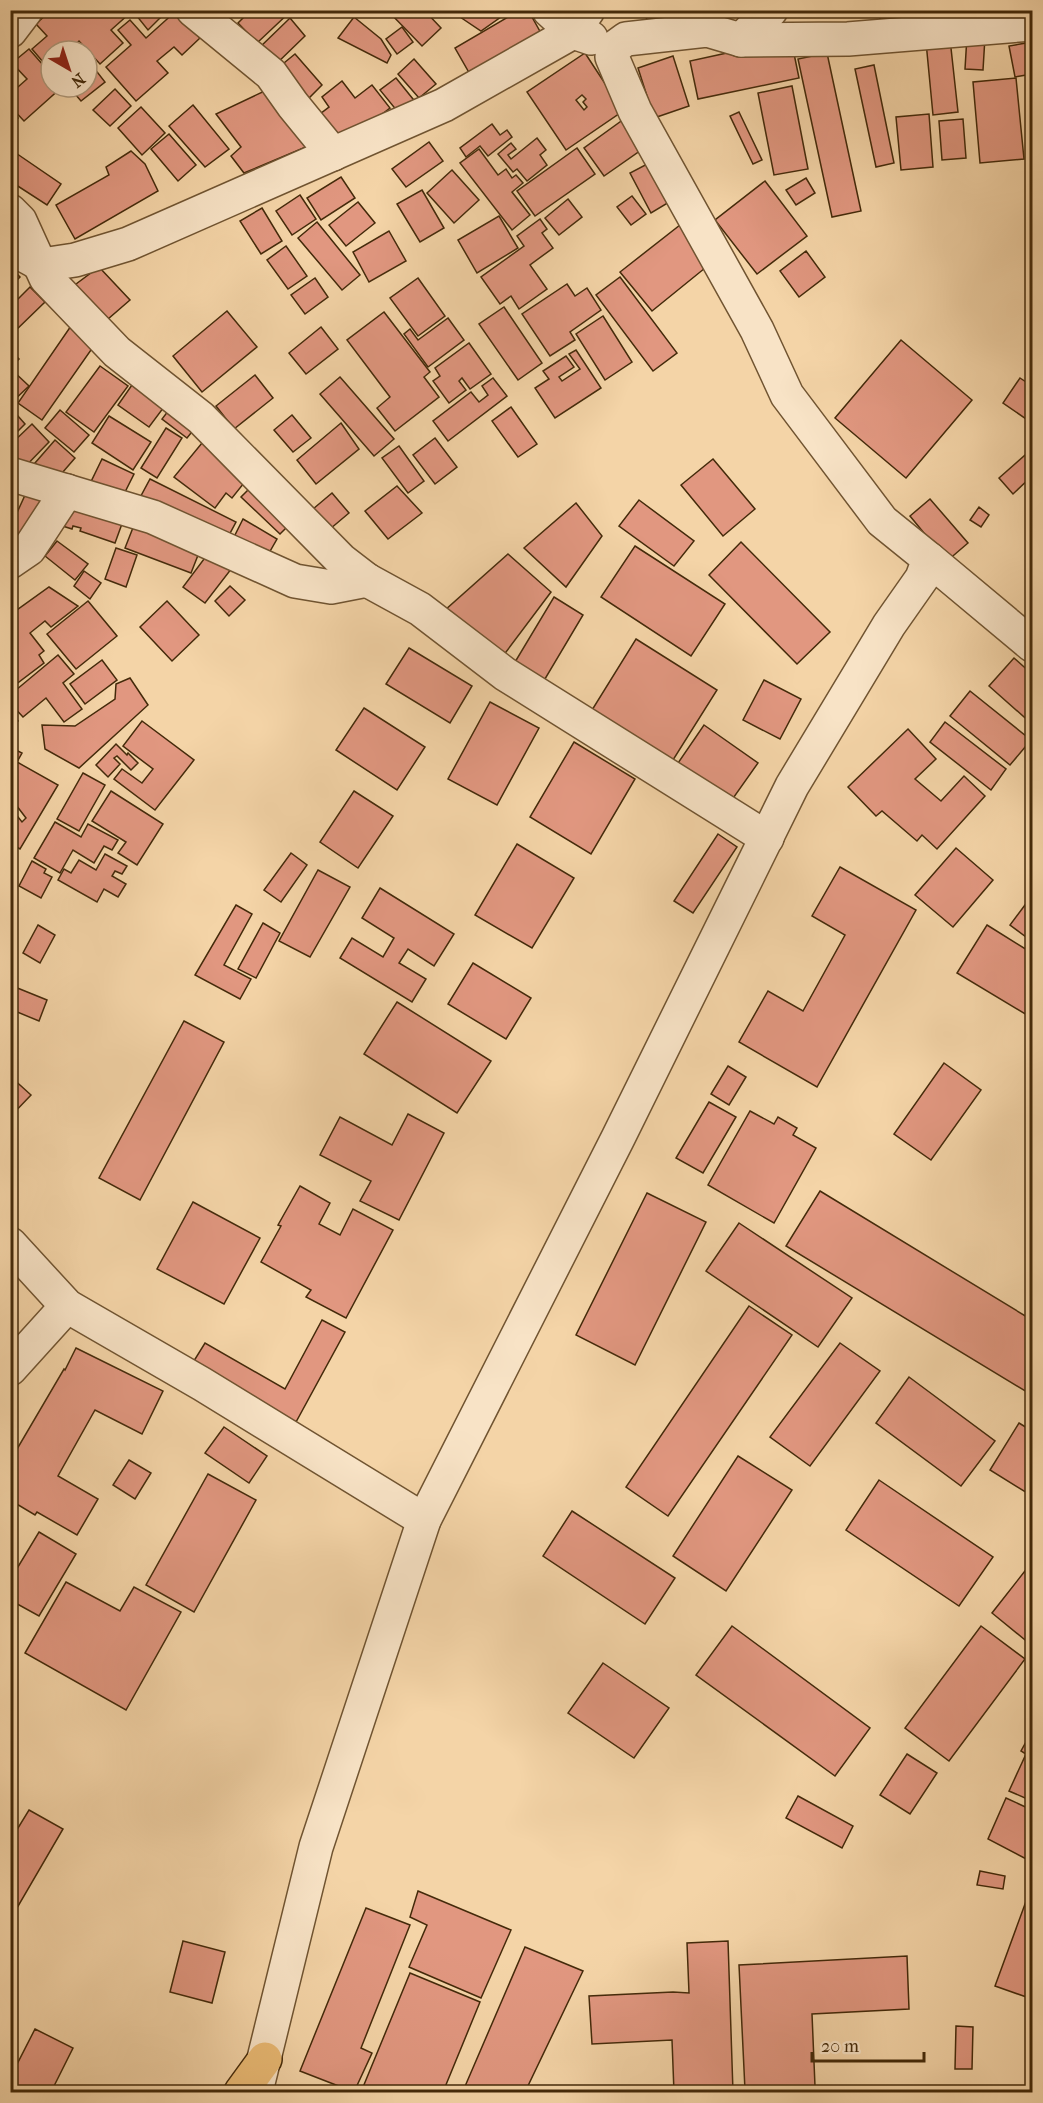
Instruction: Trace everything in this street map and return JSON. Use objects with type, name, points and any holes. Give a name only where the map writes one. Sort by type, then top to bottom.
[{"type":"main road","points":[[241,2092],[265,2059]]},
{"type":"main road","points":[[265,2059],[267,2092]]},
{"type":"street","points":[[10,31],[26,10]]},
{"type":"street","points":[[193,10],[271,74],[292,105],[333,154]]},
{"type":"street","points":[[549,10],[581,21],[615,47]]},
{"type":"street","points":[[741,40],[771,10]]},
{"type":"street","points":[[10,247],[42,265],[75,260],[128,244],[444,105],[581,21]]},
{"type":"street","points":[[1032,24],[848,39],[741,40],[707,30],[626,39],[615,47],[612,57],[635,111],[757,330],[787,395],[882,520],[1032,645]]},
{"type":"street","points":[[10,211],[20,221],[46,278],[117,352],[201,418],[341,560],[368,580],[420,609],[505,674],[767,838]]},
{"type":"street","points":[[10,474],[153,517],[295,581],[332,587],[368,580]]},
{"type":"street","points":[[10,561],[29,549],[67,491]]},
{"type":"street","points":[[256,2092],[316,1847],[424,1520],[618,1138],[792,786],[889,625],[922,578],[929,559]]},
{"type":"street","points":[[10,1244],[67,1306],[202,1384],[424,1520]]},
{"type":"street","points":[[10,1369],[67,1306]]},
{"type":"building","points":[[51,10],[127,10],[130,13],[111,30],[123,43],[100,64],[99,39],[44,39],[47,36],[36,24]]},
{"type":"building","points":[[132,10],[168,10],[148,30]]},
{"type":"building","points":[[251,10],[292,10],[257,43],[238,23]]},
{"type":"building","points":[[393,10],[424,10],[441,28],[422,46],[390,13]]},
{"type":"building","points":[[467,10],[511,10],[481,31],[460,17]]},
{"type":"building","points":[[520,10],[528,10],[542,35],[471,76],[455,48]]},
{"type":"building","points":[[643,10],[670,10],[648,22]]},
{"type":"building","points":[[879,10],[913,10],[914,22],[881,26]]},
{"type":"building","points":[[176,11],[200,38],[182,55],[174,47],[157,61],[168,73],[136,101],[106,67],[131,45],[118,30],[130,20],[146,38]]},
{"type":"building","points":[[354,17],[381,39],[391,55],[387,63],[338,38]]},
{"type":"building","points":[[290,18],[305,36],[274,66],[256,51]]},
{"type":"building","points":[[402,27],[413,42],[397,54],[386,39]]},
{"type":"building","points":[[967,36],[985,37],[983,70],[965,69]]},
{"type":"building","points":[[791,39],[799,78],[698,99],[690,61]]},
{"type":"building","points":[[950,39],[958,112],[933,115],[926,42]]},
{"type":"building","points":[[1032,42],[1032,74],[1015,77],[1009,46]]},
{"type":"building","points":[[39,43],[39,57],[32,49]]},
{"type":"building","points":[[29,49],[39,60],[39,99],[49,99],[24,121],[10,106],[10,94],[27,79],[12,63]]},
{"type":"building","points":[[585,53],[623,111],[566,150],[527,92]],"holes":[[[582,95],[586,99],[583,102],[587,107],[584,110],[576,100]]]},
{"type":"building","points":[[827,53],[861,211],[832,217],[798,59]]},
{"type":"building","points":[[295,54],[322,85],[306,101],[279,67]]},
{"type":"building","points":[[673,56],[689,106],[654,118],[638,68]]},
{"type":"building","points":[[414,59],[436,84],[419,98],[398,74]]},
{"type":"building","points":[[10,63],[17,73],[10,80]]},
{"type":"building","points":[[874,65],[894,163],[876,167],[855,69]]},
{"type":"building","points":[[99,74],[105,82],[99,87]]},
{"type":"building","points":[[396,78],[417,104],[402,117],[380,90]]},
{"type":"building","points":[[1016,78],[1024,159],[980,163],[973,82]]},
{"type":"building","points":[[342,81],[355,98],[372,85],[390,108],[343,144],[320,114],[329,107],[322,97]]},
{"type":"building","points":[[792,86],[808,169],[774,175],[758,93]]},
{"type":"building","points":[[271,88],[313,144],[244,173],[231,156],[241,147],[216,114]]},
{"type":"building","points":[[115,89],[131,106],[110,126],[93,110]]},
{"type":"building","points":[[193,105],[229,149],[205,167],[169,126]]},
{"type":"building","points":[[141,107],[165,133],[142,155],[118,128]]},
{"type":"building","points":[[10,111],[18,118],[10,127]]},
{"type":"building","points":[[739,112],[762,160],[753,164],[730,116]]},
{"type":"building","points":[[929,114],[933,167],[901,170],[896,117]]},
{"type":"building","points":[[624,119],[644,148],[604,176],[584,148]]},
{"type":"building","points":[[963,119],[966,158],[942,160],[939,121]]},
{"type":"building","points":[[492,124],[500,135],[507,130],[512,137],[488,156],[480,146],[466,157],[460,148]]},
{"type":"building","points":[[169,134],[196,165],[178,181],[151,149]]},
{"type":"building","points":[[537,138],[546,150],[540,155],[547,165],[527,181],[517,169],[513,172],[498,154],[511,143],[516,149],[508,155],[511,159]]},
{"type":"building","points":[[429,142],[443,161],[406,187],[392,169]]},
{"type":"building","points":[[577,148],[595,174],[535,216],[517,191]]},
{"type":"building","points":[[10,149],[61,184],[47,205],[10,181]]},
{"type":"building","points":[[479,149],[498,175],[506,169],[512,178],[516,175],[523,183],[512,192],[530,215],[512,230],[460,163]]},
{"type":"building","points":[[131,151],[145,164],[158,191],[75,239],[56,205],[109,175],[106,167]]},
{"type":"building","points":[[651,162],[671,201],[651,213],[630,173]]},
{"type":"building","points":[[452,170],[479,200],[454,223],[427,193]]},
{"type":"building","points":[[341,177],[355,198],[321,220],[307,198]]},
{"type":"building","points":[[806,178],[815,193],[796,205],[786,190]]},
{"type":"building","points":[[765,181],[807,236],[757,274],[715,220]]},
{"type":"building","points":[[422,190],[444,228],[420,242],[397,204]]},
{"type":"building","points":[[300,195],[316,219],[292,235],[276,211]]},
{"type":"building","points":[[632,196],[646,214],[631,225],[617,207]]},
{"type":"building","points":[[568,199],[582,217],[559,235],[545,218]]},
{"type":"building","points":[[358,202],[375,223],[346,246],[329,225]]},
{"type":"building","points":[[262,208],[282,241],[261,254],[240,221]]},
{"type":"building","points":[[499,216],[518,248],[477,273],[458,240]]},
{"type":"building","points":[[540,219],[547,229],[542,233],[553,248],[530,265],[547,289],[519,309],[511,296],[500,304],[481,277],[524,246],[517,236]]},
{"type":"building","points":[[317,222],[360,275],[342,290],[298,238]]},
{"type":"building","points":[[680,225],[710,264],[652,311],[620,272]]},
{"type":"building","points":[[389,231],[406,261],[369,282],[353,252]]},
{"type":"building","points":[[286,246],[307,276],[288,289],[267,260]]},
{"type":"building","points":[[806,251],[825,277],[799,297],[780,271]]},
{"type":"building","points":[[10,267],[20,277],[10,287]]},
{"type":"building","points":[[99,267],[130,300],[108,319],[72,287]]},
{"type":"building","points":[[620,277],[677,353],[653,371],[596,295]]},
{"type":"building","points":[[315,278],[328,297],[305,314],[291,295]]},
{"type":"building","points":[[418,278],[445,316],[418,336],[390,298]]},
{"type":"building","points":[[567,284],[575,296],[587,288],[601,310],[570,332],[575,340],[550,356],[522,314]]},
{"type":"building","points":[[30,287],[45,302],[14,332],[10,329],[10,295],[16,301]]},
{"type":"building","points":[[504,307],[542,363],[518,380],[479,324]]},
{"type":"building","points":[[227,311],[257,347],[202,392],[173,356]]},
{"type":"building","points":[[384,312],[430,372],[424,377],[439,397],[395,431],[377,408],[390,397],[347,340]]},
{"type":"building","points":[[603,316],[632,362],[605,380],[576,334]]},
{"type":"building","points":[[448,318],[464,340],[428,367],[404,334],[410,329],[418,340]]},
{"type":"building","points":[[73,323],[98,340],[42,420],[18,403]]},
{"type":"building","points":[[321,327],[338,349],[306,374],[289,353]]},
{"type":"building","points":[[901,340],[972,400],[906,478],[835,418]]},
{"type":"building","points":[[469,343],[491,374],[470,389],[462,378],[459,381],[466,390],[449,403],[433,381],[440,376],[435,368]]},
{"type":"building","points":[[10,350],[19,359],[10,368]]},
{"type":"building","points":[[576,350],[601,388],[555,418],[535,388],[549,379],[543,371],[566,356],[574,367],[559,377],[562,381],[580,369],[569,354]]},
{"type":"building","points":[[100,366],[128,386],[94,432],[66,412]]},
{"type":"building","points":[[12,370],[29,386],[11,403],[10,372]]},
{"type":"building","points":[[141,372],[173,395],[149,427],[118,405]]},
{"type":"building","points":[[255,375],[273,398],[234,429],[216,406]]},
{"type":"building","points":[[340,377],[394,439],[374,456],[320,394]]},
{"type":"building","points":[[493,378],[507,396],[448,441],[433,421],[471,392],[479,402],[488,395],[482,386]]},
{"type":"building","points":[[1020,378],[1032,386],[1032,423],[1003,403]]},
{"type":"building","points":[[178,398],[203,418],[187,438],[162,419]]},
{"type":"building","points":[[10,407],[25,424],[10,439]]},
{"type":"building","points":[[511,407],[537,444],[518,457],[492,421]]},
{"type":"building","points":[[60,410],[89,435],[74,452],[45,428]]},
{"type":"building","points":[[292,415],[311,438],[293,452],[274,430]]},
{"type":"building","points":[[109,416],[151,442],[133,470],[92,443]]},
{"type":"building","points":[[341,423],[359,449],[316,484],[297,460]]},
{"type":"building","points":[[32,424],[49,442],[17,475],[10,469],[10,445]]},
{"type":"building","points":[[166,428],[182,438],[157,478],[141,468]]},
{"type":"building","points":[[435,438],[457,467],[435,484],[413,455]]},
{"type":"building","points":[[55,440],[75,458],[56,480],[35,463]]},
{"type":"building","points":[[202,443],[248,478],[232,498],[226,493],[215,508],[174,477]]},
{"type":"building","points":[[399,446],[424,481],[408,493],[382,458]]},
{"type":"building","points":[[1032,449],[1032,476],[1013,494],[999,478]]},
{"type":"building","points":[[102,459],[134,474],[116,510],[85,494]]},
{"type":"building","points":[[713,459],[755,509],[723,536],[681,485]]},
{"type":"building","points":[[261,477],[299,515],[280,534],[241,497]]},
{"type":"building","points":[[150,479],[236,522],[221,550],[135,507]]},
{"type":"building","points":[[397,486],[422,513],[388,539],[365,511]]},
{"type":"building","points":[[26,493],[51,504],[10,545],[10,528]]},
{"type":"building","points":[[332,493],[349,513],[330,529],[313,509]]},
{"type":"building","points":[[930,499],[968,543],[947,561],[910,516]]},
{"type":"building","points":[[639,500],[694,541],[674,566],[619,526]]},
{"type":"building","points":[[60,501],[123,521],[115,543],[80,531],[81,528],[73,526],[72,529],[53,523]]},
{"type":"building","points":[[576,503],[602,536],[566,587],[524,548]]},
{"type":"building","points":[[979,507],[989,515],[981,527],[970,520]]},
{"type":"building","points":[[243,519],[277,539],[265,560],[232,541]]},
{"type":"building","points":[[136,520],[202,545],[191,573],[125,548]]},
{"type":"building","points":[[57,541],[88,564],[75,580],[45,556]]},
{"type":"building","points":[[741,542],[830,632],[797,664],[709,575]]},
{"type":"building","points":[[635,546],[725,604],[691,656],[601,597]]},
{"type":"building","points":[[116,548],[137,555],[126,587],[105,579]]},
{"type":"building","points":[[210,551],[232,568],[205,603],[183,587]]},
{"type":"building","points":[[508,554],[551,592],[503,656],[444,611]]},
{"type":"building","points":[[84,571],[101,583],[90,599],[74,586]]},
{"type":"building","points":[[230,586],[245,600],[229,616],[215,601]]},
{"type":"building","points":[[49,587],[78,606],[51,627],[45,621],[30,633],[44,651],[39,655],[44,663],[11,688],[10,615]]},
{"type":"building","points":[[554,597],[583,615],[542,684],[512,667]]},
{"type":"building","points":[[88,601],[117,636],[76,669],[47,634]]},
{"type":"building","points":[[167,601],[199,635],[172,661],[140,627]]},
{"type":"building","points":[[636,639],[717,690],[673,760],[592,710]]},
{"type":"building","points":[[409,648],[472,686],[450,723],[386,684]]},
{"type":"building","points":[[58,655],[74,674],[63,683],[82,709],[64,722],[46,698],[23,717],[10,703],[10,695]]},
{"type":"building","points":[[1014,658],[1032,674],[1032,724],[989,686]]},
{"type":"building","points":[[102,660],[117,680],[85,704],[70,684]]},
{"type":"building","points":[[130,678],[148,705],[79,768],[45,749],[42,725],[75,726],[115,699],[116,684]]},
{"type":"building","points":[[764,680],[801,699],[780,739],[743,720]]},
{"type":"building","points":[[970,691],[1031,740],[1010,765],[950,716]]},
{"type":"building","points":[[490,702],[539,728],[497,805],[448,779]]},
{"type":"building","points":[[364,708],[425,747],[397,790],[336,750]]},
{"type":"building","points":[[10,711],[18,721],[10,728]]},
{"type":"building","points":[[142,721],[194,760],[155,810],[114,779],[122,769],[142,783],[153,769],[123,746]]},
{"type":"building","points":[[945,722],[1006,769],[991,790],[930,742]]},
{"type":"building","points":[[704,725],[758,763],[729,804],[676,766]]},
{"type":"building","points":[[908,729],[936,759],[915,779],[941,801],[964,776],[985,796],[937,849],[922,835],[917,841],[882,811],[876,816],[848,787]]},
{"type":"building","points":[[574,742],[635,779],[591,854],[530,817]]},
{"type":"building","points":[[116,744],[138,763],[131,770],[117,756],[114,758],[120,764],[108,777],[96,765]]},
{"type":"building","points":[[10,747],[22,753],[17,762],[58,785],[20,849],[10,843],[10,807],[22,822],[26,818],[13,801],[10,804]]},
{"type":"building","points":[[83,773],[105,785],[79,831],[57,819]]},
{"type":"building","points":[[111,791],[163,824],[137,865],[118,853],[126,842],[92,821]]},
{"type":"building","points":[[354,791],[393,816],[358,868],[320,842]]},
{"type":"building","points":[[55,822],[81,837],[88,824],[118,840],[112,850],[104,846],[94,863],[73,850],[60,873],[34,858]]},
{"type":"building","points":[[718,834],[737,847],[693,913],[674,901]]},
{"type":"building","points":[[517,844],[574,878],[532,948],[475,915]]},
{"type":"building","points":[[956,848],[993,880],[953,927],[915,895]]},
{"type":"building","points":[[291,853],[307,865],[281,902],[264,890]]},
{"type":"building","points":[[105,854],[127,866],[122,874],[115,871],[112,876],[126,884],[118,897],[104,889],[97,902],[58,880],[64,869],[71,873],[79,860],[96,870]]},
{"type":"building","points":[[32,861],[46,869],[44,873],[52,877],[41,898],[19,886]]},
{"type":"building","points":[[840,867],[916,910],[817,1087],[739,1042],[768,991],[803,1011],[845,935],[812,916]]},
{"type":"building","points":[[318,870],[350,887],[310,957],[279,941]]},
{"type":"building","points":[[380,888],[454,934],[434,966],[408,949],[399,963],[426,979],[412,1002],[340,958],[352,938],[383,957],[394,938],[362,918]]},
{"type":"building","points":[[1028,901],[1032,905],[1032,928],[1026,937],[1010,925]]},
{"type":"building","points":[[236,905],[252,914],[224,965],[251,979],[240,999],[195,975]]},
{"type":"building","points":[[263,923],[280,933],[256,978],[238,969]]},
{"type":"building","points":[[38,925],[55,935],[40,963],[23,953]]},
{"type":"building","points":[[987,925],[1032,953],[1032,1018],[957,973]]},
{"type":"building","points":[[473,963],[531,998],[506,1039],[448,1004]]},
{"type":"building","points":[[10,985],[47,1000],[39,1021],[10,1009]]},
{"type":"building","points":[[397,1002],[491,1061],[457,1113],[364,1054]]},
{"type":"building","points":[[184,1021],[224,1042],[140,1200],[99,1178]]},
{"type":"building","points":[[944,1063],[981,1090],[931,1160],[894,1134]]},
{"type":"building","points":[[728,1066],[746,1077],[729,1105],[711,1094]]},
{"type":"building","points":[[10,1076],[31,1095],[10,1117]]},
{"type":"building","points":[[709,1102],[736,1117],[703,1173],[676,1158]]},
{"type":"building","points":[[750,1111],[774,1124],[778,1117],[797,1128],[793,1135],[816,1148],[774,1223],[708,1185]]},
{"type":"building","points":[[408,1114],[444,1133],[399,1220],[360,1201],[371,1181],[320,1155],[340,1117],[392,1145]]},
{"type":"building","points":[[300,1186],[330,1203],[319,1224],[340,1235],[353,1209],[393,1230],[346,1318],[306,1297],[311,1290],[261,1262]]},
{"type":"building","points":[[820,1191],[1032,1320],[1032,1395],[786,1246]]},
{"type":"building","points":[[647,1193],[706,1222],[635,1365],[576,1335]]},
{"type":"building","points":[[193,1202],[260,1238],[224,1304],[157,1269]]},
{"type":"building","points":[[739,1223],[852,1298],[818,1347],[706,1271]]},
{"type":"building","points":[[749,1306],[792,1335],[668,1516],[626,1487]]},
{"type":"building","points":[[322,1320],[345,1332],[296,1422],[192,1364],[205,1343],[285,1389]]},
{"type":"building","points":[[840,1343],[880,1371],[810,1466],[770,1437]]},
{"type":"building","points":[[76,1348],[163,1391],[142,1434],[95,1410],[58,1476],[98,1499],[77,1535],[37,1512],[35,1515],[10,1500],[10,1461]]},
{"type":"building","points":[[909,1377],[995,1441],[961,1486],[876,1423]]},
{"type":"building","points":[[1019,1423],[1032,1431],[1032,1496],[990,1470]]},
{"type":"building","points":[[224,1427],[267,1456],[249,1483],[205,1453]]},
{"type":"building","points":[[738,1456],[792,1490],[726,1591],[673,1556]]},
{"type":"building","points":[[129,1460],[151,1473],[135,1499],[113,1485]]},
{"type":"building","points":[[208,1474],[256,1500],[194,1612],[146,1585]]},
{"type":"building","points":[[879,1480],[993,1557],[959,1606],[846,1530]]},
{"type":"building","points":[[572,1511],[675,1578],[645,1624],[543,1556]]},
{"type":"building","points":[[39,1532],[76,1554],[39,1616],[10,1600],[10,1580]]},
{"type":"building","points":[[1032,1562],[1032,1641],[1030,1644],[992,1613]]},
{"type":"building","points":[[66,1582],[120,1611],[134,1587],[181,1612],[126,1710],[25,1653]]},
{"type":"building","points":[[732,1626],[870,1728],[835,1776],[696,1675]]},
{"type":"building","points":[[981,1626],[1025,1659],[949,1761],[905,1728]]},
{"type":"building","points":[[603,1663],[669,1708],[634,1758],[568,1713]]},
{"type":"building","points":[[1032,1731],[1032,1801],[1009,1791],[1026,1754],[1021,1751]]},
{"type":"building","points":[[907,1754],[937,1773],[910,1814],[880,1795]]},
{"type":"building","points":[[798,1796],[853,1826],[842,1848],[786,1818]]},
{"type":"building","points":[[1006,1798],[1032,1810],[1032,1862],[988,1839]]},
{"type":"building","points":[[29,1810],[63,1829],[10,1920],[10,1841]]},
{"type":"building","points":[[980,1871],[1005,1876],[1003,1889],[977,1885]]},
{"type":"building","points":[[1032,1885],[1032,1999],[995,1986]]},
{"type":"building","points":[[418,1891],[511,1930],[481,1998],[409,1967],[427,1925],[410,1917]]},
{"type":"building","points":[[366,1908],[410,1925],[361,2048],[372,2053],[354,2092],[300,2071]]},
{"type":"building","points":[[183,1941],[225,1952],[212,2003],[170,1992]]},
{"type":"building","points":[[728,1941],[733,2092],[674,2092],[672,2040],[592,2044],[589,1996],[689,1993],[687,1943]]},
{"type":"building","points":[[525,1947],[583,1971],[525,2092],[463,2091]]},
{"type":"building","points":[[907,1956],[909,2009],[812,2014],[815,2086],[745,2090],[739,1965]]},
{"type":"building","points":[[410,1973],[480,2002],[443,2092],[361,2092]]},
{"type":"building","points":[[956,2026],[973,2027],[972,2069],[955,2069]]},
{"type":"building","points":[[35,2029],[73,2048],[51,2092],[10,2092],[10,2078]]}]
